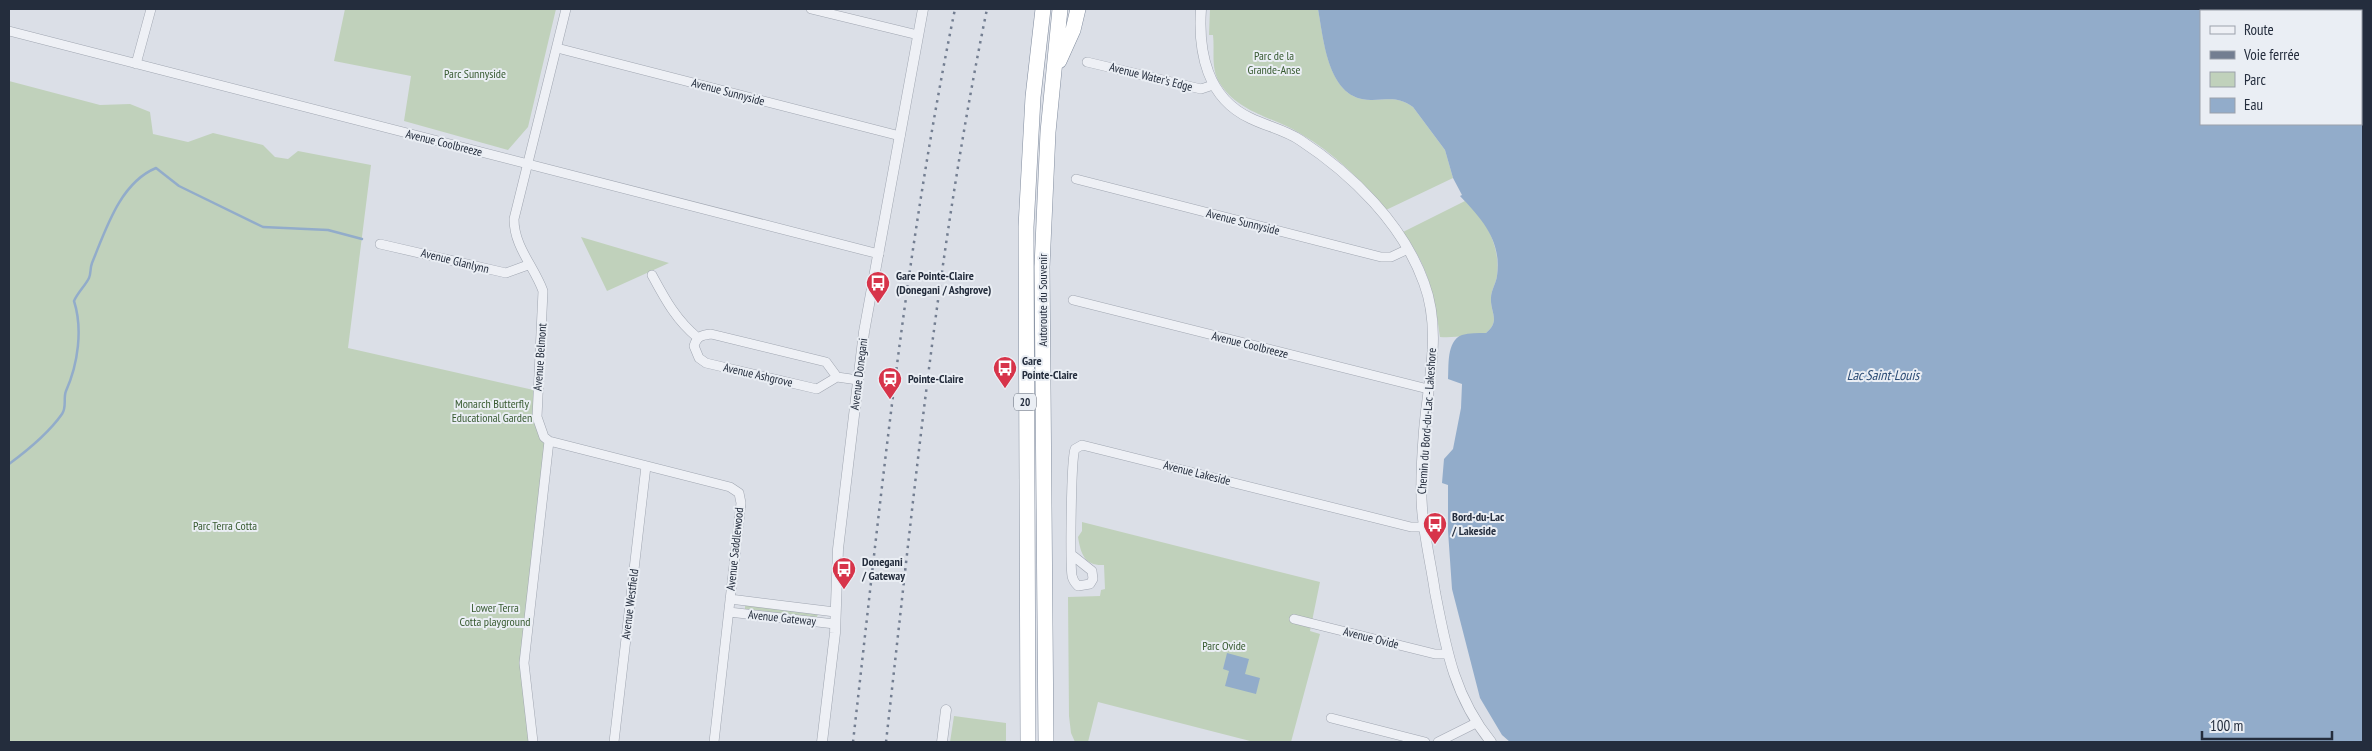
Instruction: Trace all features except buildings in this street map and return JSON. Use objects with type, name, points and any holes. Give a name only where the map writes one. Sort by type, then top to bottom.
[{"type":"highway","name":"Autoroute du Souvenir","points":[[1028,742],[1025,235],[1033,97],[1043,9]]},
{"type":"highway","name":"Autoroute du Souvenir","points":[[1046,742],[1042,267],[1048,132],[1060,9]]},
{"type":"highway","points":[[1053,73],[1073,30],[1078,9]]},
{"type":"street","points":[[136,64],[150,9]]},
{"type":"street","name":"Avenue Belmont","points":[[549,441],[544,437],[537,416],[543,291],[538,276],[528,265],[514,234],[514,219],[566,9]]},
{"type":"street","points":[[811,9],[918,35]]},
{"type":"street","name":"Avenue Donegani","points":[[822,742],[835,624],[839,542],[868,307],[923,9]]},
{"type":"street","name":"Chemin du Bord-du-Lac - Lakeshore","points":[[1201,9],[1201,43],[1213,84],[1235,109],[1297,138],[1344,173],[1373,203],[1408,249],[1421,275],[1430,301],[1433,352],[1428,389],[1421,484],[1424,528],[1448,654],[1459,691],[1476,723],[1490,742]]},
{"type":"street","name":"Avenue Coolbreeze","points":[[9,31],[879,254]]},
{"type":"street","name":"Avenue Sunnyside","points":[[556,48],[900,136]]},
{"type":"street","name":"Avenue Water's Edge","points":[[1088,62],[1201,89],[1213,84]]},
{"type":"street","name":"Avenue Sunnyside","points":[[1076,179],[1380,257],[1394,256],[1408,249]]},
{"type":"street","name":"Avenue Glanlynn","points":[[380,244],[506,273],[528,265]]},
{"type":"street","points":[[652,275],[670,309],[680,322],[698,338],[702,334],[711,334],[826,362],[837,377],[858,380]]},
{"type":"street","name":"Avenue Coolbreeze","points":[[1073,300],[1428,389]]},
{"type":"street","name":"Avenue Ashgrove","points":[[698,338],[694,352],[706,363],[817,390],[837,377]]},
{"type":"street","points":[[533,742],[524,663],[549,441]]},
{"type":"street","name":"Avenue Saddlewood","points":[[549,441],[730,487],[738,493],[741,503],[714,742]]},
{"type":"street","name":"Avenue Lakeside","points":[[1072,555],[1073,458],[1075,449],[1082,445],[1411,527],[1424,528]]},
{"type":"street","name":"Avenue Westfield","points":[[614,742],[646,466]]},
{"type":"street","name":"Avenue Gateway","points":[[730,599],[835,612]]},
{"type":"street","name":"Avenue Gateway","points":[[728,612],[835,624]]},
{"type":"street","name":"Avenue Ovide","points":[[1294,618],[1435,654],[1448,654]]},
{"type":"street","points":[[942,742],[946,710]]},
{"type":"street","points":[[1331,718],[1425,742]]},
{"type":"street","points":[[1438,742],[1476,723]]},
{"type":"green space","name":"Parc Sunnyside","points":[[345,9],[556,9],[528,127],[508,150],[404,121],[411,76],[334,61]]},
{"type":"green space","name":"Parc de la Grande-Anse","points":[[1210,9],[1318,9],[1326,52],[1337,80],[1346,91],[1357,98],[1397,100],[1413,107],[1445,150],[1453,178],[1386,210],[1357,178],[1325,150],[1291,128],[1248,109],[1229,95],[1215,73],[1213,35],[1209,35]]},
{"type":"green space","name":"Parc Terra Cotta","points":[[9,81],[100,105],[130,104],[150,112],[153,134],[188,142],[213,133],[263,145],[275,157],[288,159],[298,151],[371,165],[348,348],[538,391],[537,417],[549,441],[524,663],[533,742],[9,742]]},
{"type":"green space","points":[[1465,201],[1473,208],[1485,225],[1497,255],[1497,276],[1491,298],[1494,320],[1486,333],[1440,337],[1433,294],[1425,269],[1403,232]]},
{"type":"green space","points":[[581,237],[669,263],[607,291]]},
{"type":"green space","name":"Parc Ovide","points":[[1082,522],[1320,582],[1310,631],[1320,634],[1291,742],[1254,742],[1098,702],[1088,742],[1075,742],[1071,733],[1069,716],[1068,597],[1100,596],[1101,590],[1105,589],[1104,565],[1092,564],[1085,558],[1081,549],[1078,537],[1082,531]]},
{"type":"green space","points":[[745,605],[818,614],[817,617],[745,609]]},
{"type":"green space","points":[[954,716],[1006,723],[1006,742],[950,742]]},
{"type":"water","name":"Lac Saint-Louis","points":[[1318,9],[2363,9],[2363,742],[1510,742],[1502,735],[1480,698],[1452,589],[1448,531],[1448,485],[1442,483],[1444,459],[1453,449],[1461,408],[1462,384],[1448,379],[1451,348],[1457,338],[1462,335],[1486,333],[1493,324],[1494,316],[1491,298],[1497,276],[1498,263],[1496,252],[1493,241],[1483,222],[1460,196],[1462,195],[1453,178],[1445,150],[1413,107],[1397,100],[1357,98],[1346,91],[1337,80],[1326,53]]},
{"type":"water","points":[[1227,653],[1249,659],[1245,674],[1260,678],[1256,694],[1225,686],[1229,671],[1223,669]]},
{"type":"waterway","points":[[9,464],[44,435],[63,411],[65,394],[74,369],[78,346],[78,323],[74,301],[89,278],[92,263],[116,208],[133,184],[143,175],[156,168],[179,186],[263,227],[328,230],[362,239]]},
{"type":"railway","points":[[853,742],[884,466],[908,283],[937,100],[955,9]]},
{"type":"railway","points":[[886,742],[940,283],[969,100],[987,9]]},
{"type":"place","name":"Gare Pointe-Claire (Donegani / Ashgrove)","points":[[878,304]]},
{"type":"place","name":"Gare Pointe-Claire","points":[[1005,389]]},
{"type":"place","name":"Pointe-Claire","points":[[890,400]]},
{"type":"place","name":"Bord-du-Lac / Lakeside","points":[[1435,545]]},
{"type":"place","name":"Donegani / Gateway","points":[[844,590]]},
{"type":"park label","name":"Monarch Butterfly Educational Garden","points":[[492,411]]},
{"type":"park label","name":"Lower Terra Cotta playground","points":[[495,615]]}]
